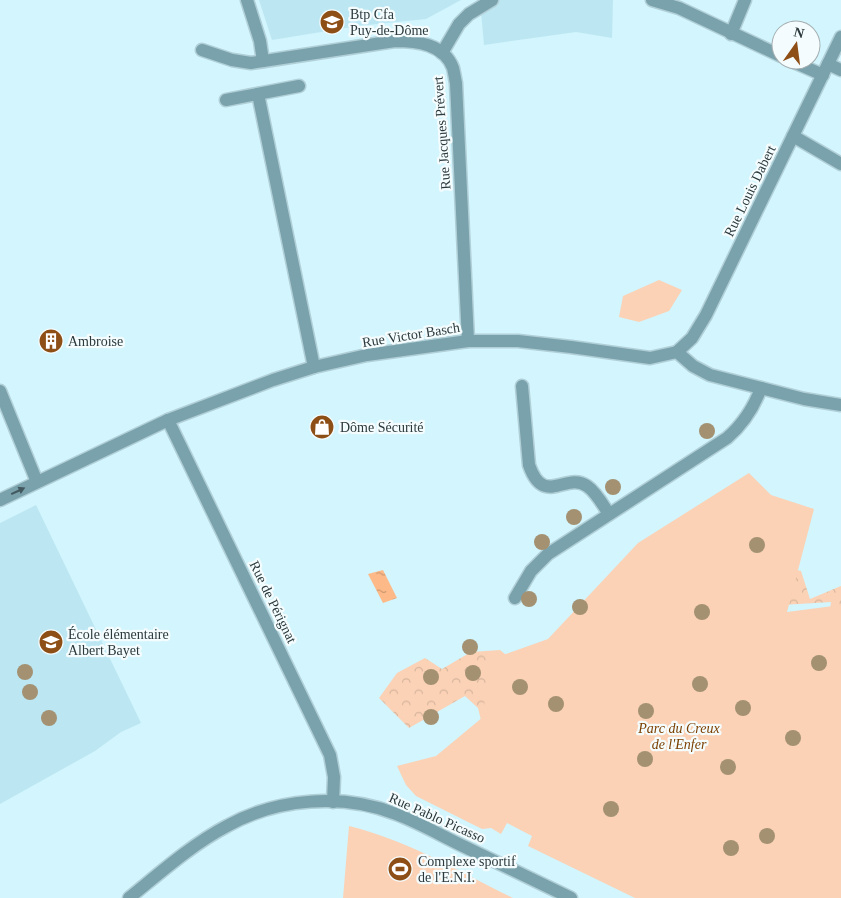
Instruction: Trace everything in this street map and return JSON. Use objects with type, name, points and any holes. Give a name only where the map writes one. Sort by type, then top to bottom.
[{"type":"street","points":[[247,0],[260,41],[263,61]]},
{"type":"street","points":[[202,50],[232,60],[251,62],[413,41],[426,44],[442,52],[459,24],[469,14],[492,0]]},
{"type":"street","points":[[652,0],[679,8],[771,52]]},
{"type":"street","points":[[731,34],[745,0]]},
{"type":"street","name":"Rue Louis Dabert","points":[[677,352],[692,338],[706,315],[841,37]]},
{"type":"street","name":"Rue Jacques Prévert","points":[[442,52],[452,66],[456,83],[468,341]]},
{"type":"street","points":[[821,69],[841,70]]},
{"type":"street","points":[[226,100],[298,86]]},
{"type":"street","points":[[258,94],[314,368]]},
{"type":"street","points":[[793,136],[841,164]]},
{"type":"street","name":"Rue Victor Basch","points":[[0,500],[168,420],[274,380],[367,355],[468,341],[518,341],[619,352],[650,358],[677,352]]},
{"type":"street","points":[[677,352],[701,371],[761,388],[841,405]]},
{"type":"street","points":[[522,386],[528,466],[533,478],[539,485],[586,484],[609,514]]},
{"type":"street","points":[[515,598],[531,571],[548,554],[727,438],[738,428],[757,400],[761,388]]},
{"type":"street","points":[[0,391],[37,482]]},
{"type":"street","name":"Rue de Pérignat","points":[[168,420],[330,755],[334,777],[333,802]]},
{"type":"street","name":"Rue Pablo Picasso","points":[[129,898],[214,833],[244,817],[260,811],[294,804],[333,802],[363,804],[396,814],[571,898]]},
{"type":"shaded area","name":"Btp Cfa Puy-de-Dôme","points":[[259,0],[461,0],[426,19],[358,26],[272,40]]},
{"type":"shaded area","points":[[480,0],[613,0],[612,38],[576,32],[484,45]]},
{"type":"shaded area","name":"École élémentaire Albert Bayet","points":[[36,505],[141,723],[121,732],[95,751],[0,804],[0,523]]},
{"type":"green space","points":[[659,280],[682,290],[669,311],[639,322],[619,317],[623,296]]},
{"type":"green space","name":"Parc du Creux de l'Enfer","points":[[749,473],[771,495],[814,509],[787,612],[841,605],[841,898],[635,898],[528,846],[532,836],[507,823],[501,834],[491,828],[482,829],[416,796],[406,785],[397,766],[436,756],[483,717],[489,660],[548,639],[638,543]]},
{"type":"green space","points":[[788,568],[801,571],[810,599],[841,586],[841,683],[828,621],[831,602],[782,605]]},
{"type":"green space","points":[[500,650],[526,671],[483,728],[478,708],[465,696],[409,728],[379,698],[397,673],[425,658],[442,669],[471,652]]},
{"type":"green space","name":"Complexe sportif de l'E.N.I.","points":[[349,826],[371,832],[412,848],[513,898],[343,898]]},
{"type":"water","points":[[383,570],[397,598],[383,603],[368,574]]},
{"type":"place","name":"Btp Cfa Puy-de-Dôme","points":[[332,22]]},
{"type":"place","name":"Ambroise","points":[[51,341]]},
{"type":"place","name":"Dôme Sécurité","points":[[322,427]]},
{"type":"place","name":"École élémentaire Albert Bayet","points":[[51,642]]},
{"type":"place","name":"Complexe sportif de l'E.N.I.","points":[[400,869]]}]
